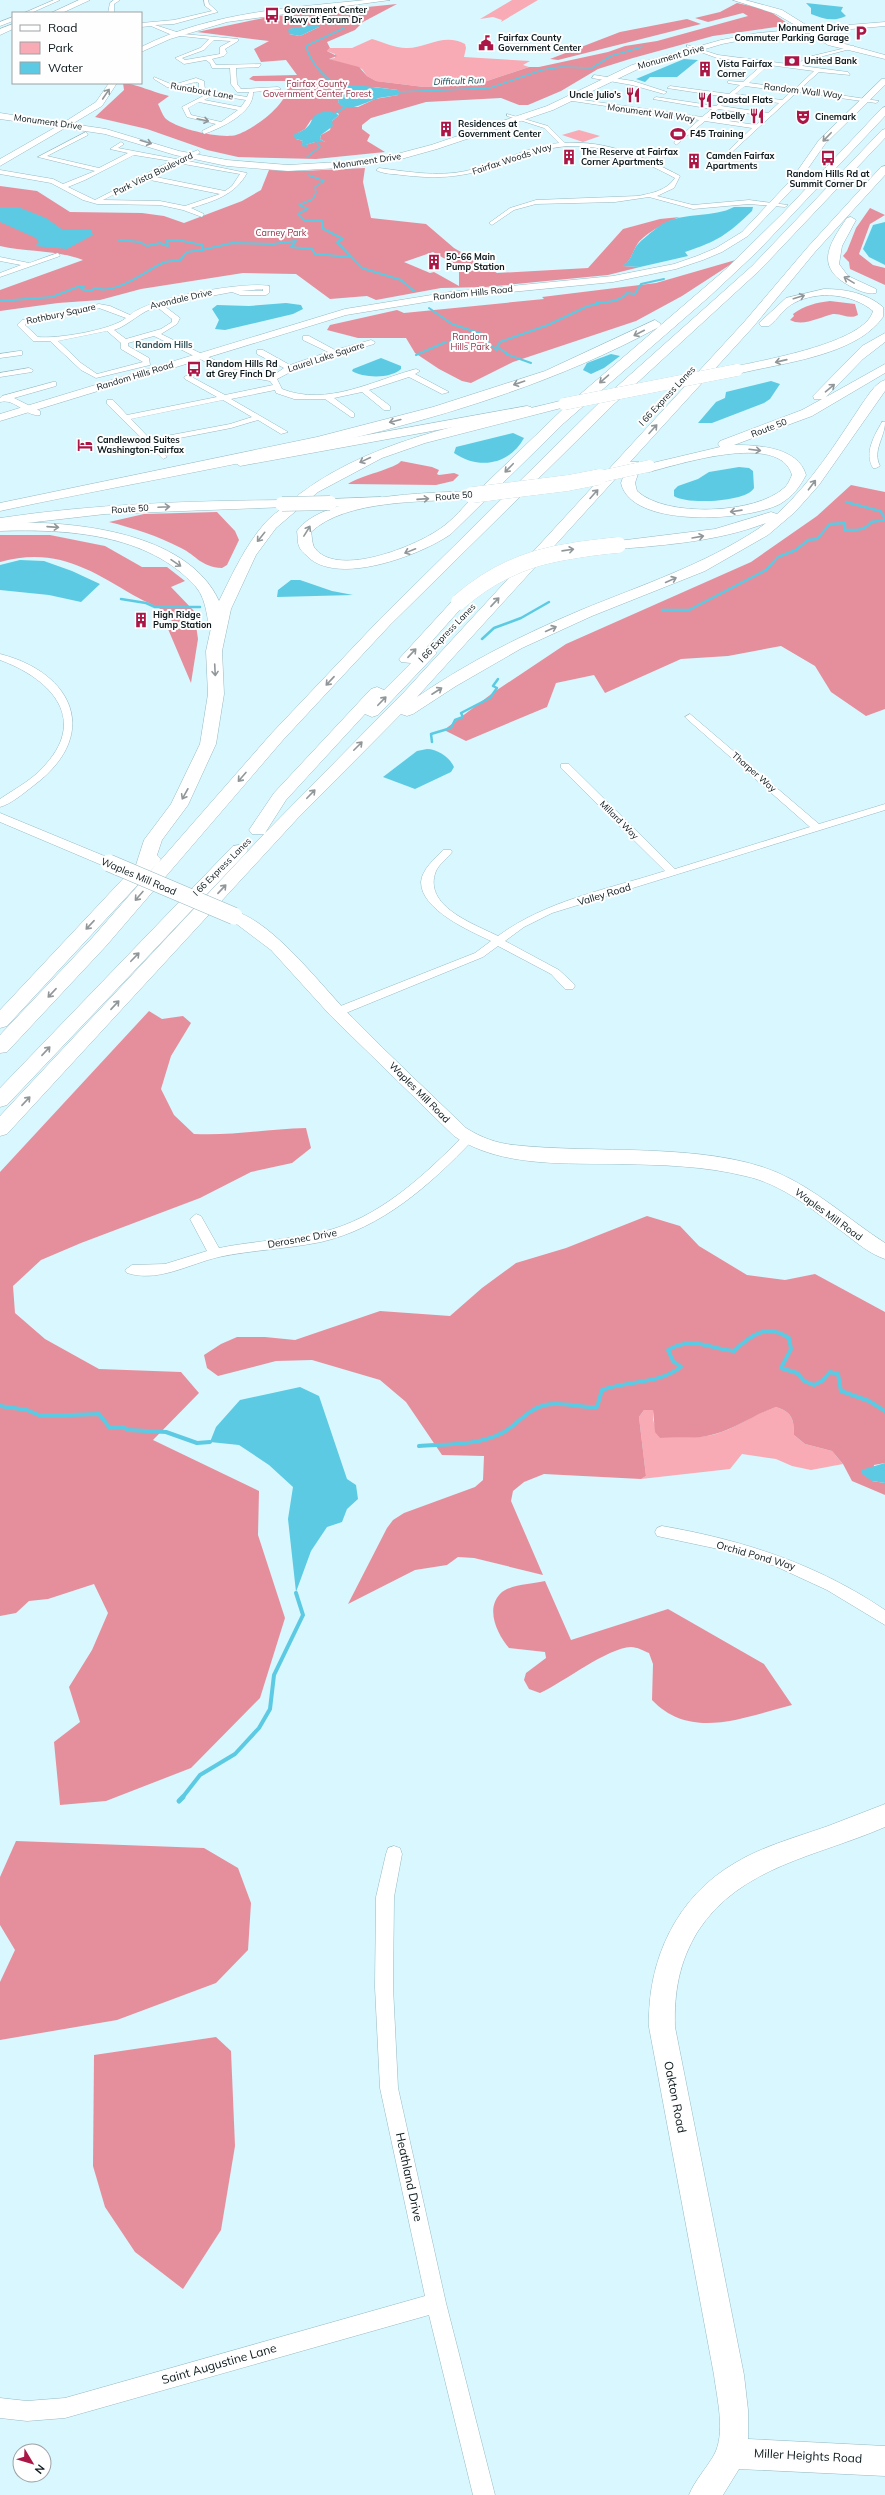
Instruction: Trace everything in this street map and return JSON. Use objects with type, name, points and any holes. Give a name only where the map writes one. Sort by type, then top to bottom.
[{"type":"highway","points":[[384,501],[342,509],[315,521],[304,537],[307,550],[322,560],[346,564],[368,563],[408,552],[440,536],[450,529],[517,459],[592,390],[758,245],[885,110]]},
{"type":"highway","points":[[0,1022],[145,866],[240,760],[351,644],[642,358],[760,254],[885,121]]},
{"type":"highway","points":[[0,1047],[99,942],[277,737],[385,622],[615,396],[756,268],[885,132]]},
{"type":"highway","name":"I 66 Express Lanes","points":[[0,1100],[137,954],[510,568],[885,158]]},
{"type":"highway","points":[[0,1129],[276,831],[380,725],[539,554],[743,330],[810,250],[885,169]]},
{"type":"highway","points":[[884,294],[847,280],[833,267],[831,260],[840,238],[855,214],[885,178]]},
{"type":"highway","points":[[539,554],[580,521],[612,491],[630,468],[735,357],[854,203]]},
{"type":"highway","points":[[0,507],[311,442],[456,404],[542,376],[593,355],[645,329],[708,290]]},
{"type":"highway","points":[[757,329],[786,303],[810,295],[853,296],[868,301],[879,310],[877,320],[864,330],[819,351]]},
{"type":"highway","points":[[214,651],[226,601],[249,554],[271,525],[313,489],[350,467],[395,448],[564,404],[737,370],[819,351],[885,330]]},
{"type":"highway","points":[[722,445],[782,418],[813,401],[838,381],[866,348],[885,337]]},
{"type":"highway","name":"Route 50","points":[[384,501],[472,495],[568,483],[630,468],[649,467],[722,445],[807,413],[885,368]]},
{"type":"highway","points":[[599,431],[624,406],[648,389],[666,384]]},
{"type":"highway","points":[[380,725],[404,713],[451,681],[511,647],[589,612],[660,585],[732,552],[763,532],[794,506],[824,469],[866,406],[885,384]]},
{"type":"highway","points":[[630,468],[628,482],[630,492],[635,497],[655,506],[695,513],[742,510],[767,503],[789,491],[796,484],[799,475],[792,464],[782,457],[768,452],[742,449],[722,450],[649,467]]},
{"type":"highway","points":[[528,502],[561,469]]},
{"type":"highway","points":[[258,830],[280,797],[459,602],[497,571],[520,562],[562,551],[712,535],[745,526],[794,506]]},
{"type":"highway","points":[[0,527],[49,527],[88,531],[130,542],[163,555],[189,573],[200,582],[214,602],[216,619],[214,651],[216,694],[208,744],[194,777],[178,805],[153,840],[145,866]]},
{"type":"highway","points":[[385,622],[412,605],[495,533]]},
{"type":"main road","points":[[47,12],[76,0]]},
{"type":"main road","points":[[57,12],[86,0]]},
{"type":"main road","points":[[0,32],[12,26]]},
{"type":"main road","points":[[0,36],[12,31]]},
{"type":"main road","points":[[0,507],[564,404]]},
{"type":"main road","name":"Route 50","points":[[0,522],[59,514],[130,509],[384,501]]},
{"type":"street","points":[[29,12],[58,0]]},
{"type":"street","points":[[111,12],[112,3],[118,0]]},
{"type":"street","points":[[142,25],[156,25],[216,11],[207,5],[206,0]]},
{"type":"street","points":[[142,44],[225,18],[285,6],[363,0]]},
{"type":"street","points":[[285,6],[386,0]]},
{"type":"street","points":[[737,0],[779,12],[811,26],[849,47],[885,56]]},
{"type":"street","points":[[753,0],[780,7],[799,17],[811,26]]},
{"type":"street","points":[[2,23],[12,19]]},
{"type":"street","name":"Monument Drive","points":[[811,26],[885,22]]},
{"type":"street","name":"Monument Drive","points":[[0,113],[21,114],[67,122],[227,164],[267,167],[356,164],[409,155],[512,117],[555,98],[594,77],[631,62],[694,48],[811,26],[885,22]]},
{"type":"street","points":[[2,23],[12,25]]},
{"type":"street","points":[[156,25],[176,32],[236,40],[222,48],[224,53],[222,55],[184,62],[178,58],[201,51],[210,44],[213,37]]},
{"type":"street","points":[[142,49],[176,32]]},
{"type":"street","points":[[797,68],[810,58],[849,47]]},
{"type":"street","points":[[694,48],[723,57],[848,74]]},
{"type":"street","name":"Monument Drive","points":[[512,117],[569,100],[607,79],[642,65],[694,48]]},
{"type":"street","points":[[206,57],[213,62],[214,67],[234,68],[259,65]]},
{"type":"street","points":[[676,143],[767,64]]},
{"type":"street","points":[[234,68],[234,84],[239,91]]},
{"type":"street","points":[[731,151],[818,70]]},
{"type":"street","points":[[594,77],[663,93]]},
{"type":"street","name":"Runabout Lane","points":[[156,78],[169,86],[250,99]]},
{"type":"street","points":[[169,86],[196,80],[202,82],[202,91]]},
{"type":"street","name":"Random Hills Road","points":[[209,356],[339,320],[408,305],[624,281],[683,269],[726,253],[751,239],[805,185],[833,143],[871,100],[885,81]]},
{"type":"street","name":"Random Wall Way","points":[[730,82],[871,100]]},
{"type":"street","points":[[641,112],[663,93],[679,83]]},
{"type":"street","points":[[0,163],[67,122],[88,105],[103,84]]},
{"type":"street","points":[[0,157],[99,104],[112,84]]},
{"type":"street","points":[[670,88],[783,102]]},
{"type":"street","points":[[226,95],[239,91],[278,89]]},
{"type":"street","points":[[204,132],[222,124],[248,105],[252,90]]},
{"type":"street","name":"Random Hills Road","points":[[0,418],[28,412],[209,356],[326,317],[376,306],[450,294],[613,279],[676,266],[719,250],[736,241],[798,177],[822,142],[871,100],[885,92]]},
{"type":"street","points":[[213,93],[185,107],[189,116],[193,118],[222,124]]},
{"type":"street","points":[[197,100],[242,109]]},
{"type":"street","name":"Monument Wall Way","points":[[569,100],[641,112],[757,127]]},
{"type":"street","points":[[652,102],[770,115]]},
{"type":"street","points":[[187,111],[230,119]]},
{"type":"street","name":"Monument Drive","points":[[0,113],[138,132],[191,155]]},
{"type":"street","points":[[512,117],[539,129],[560,145]]},
{"type":"street","points":[[86,134],[41,157],[100,170]]},
{"type":"street","points":[[120,144],[113,149],[177,162],[244,173],[235,187],[185,208]]},
{"type":"street","name":"Fairfax Woods Way","points":[[380,170],[433,177],[454,175],[486,168],[533,151],[560,145],[612,148],[678,177],[677,183],[670,190],[651,196],[630,199],[535,202],[509,210],[492,223]]},
{"type":"street","points":[[64,186],[133,153]]},
{"type":"street","name":"Park Vista Boulevard","points":[[100,202],[191,155]]},
{"type":"street","points":[[0,172],[42,179],[64,186],[86,199],[100,202],[160,204],[185,208],[202,215]]},
{"type":"street","points":[[147,177],[226,192]]},
{"type":"street","points":[[651,196],[681,205],[698,207],[749,202],[785,205]]},
{"type":"street","points":[[0,275],[58,255]]},
{"type":"street","points":[[0,258],[29,265]]},
{"type":"street","name":"Avondale Drive","points":[[130,317],[140,310],[158,304],[210,292],[234,290]]},
{"type":"street","points":[[125,342],[156,334],[170,327],[176,318],[158,304]]},
{"type":"street","name":"Rothbury Square","points":[[99,306],[110,306],[122,315],[130,317],[122,325],[53,340],[36,339],[21,323],[99,306]]},
{"type":"street","points":[[107,328],[125,342]]},
{"type":"street","points":[[156,334],[209,356],[238,374],[273,379],[276,387],[291,396],[328,397],[363,389],[412,373],[445,392]]},
{"type":"street","points":[[306,338],[336,353]]},
{"type":"street","points":[[53,340],[71,355],[74,363],[96,376],[147,363],[146,360],[124,347],[125,342]]},
{"type":"street","name":"Laurel Lake Square","points":[[273,379],[290,368],[371,342]]},
{"type":"street","points":[[260,352],[290,368]]},
{"type":"street","points":[[0,356],[19,353]]},
{"type":"street","points":[[0,375],[29,370]]},
{"type":"street","points":[[188,377],[257,418],[284,432]]},
{"type":"street","points":[[28,412],[6,404],[2,398],[53,384]]},
{"type":"street","points":[[126,418],[224,399],[276,387]]},
{"type":"street","points":[[363,389],[387,408]]},
{"type":"street","points":[[328,397],[351,415]]},
{"type":"street","points":[[110,402],[163,457]]},
{"type":"street","name":"Random Hills Road","points":[[0,425],[28,412]]},
{"type":"street","points":[[149,442],[231,426],[257,418]]},
{"type":"street","points":[[876,466],[873,461],[872,453],[885,424]]},
{"type":"street","points":[[0,657],[26,667],[51,683],[64,702],[70,722],[63,748],[50,766],[32,782],[0,804]]},
{"type":"street","name":"Tharper Way","points":[[690,717],[818,828]]},
{"type":"street","name":"Millard Way","points":[[565,766],[673,873]]},
{"type":"street","name":"Valley Road","points":[[337,1012],[479,955],[520,925],[548,911],[885,807]]},
{"type":"street","name":"Waples Mill Road","points":[[0,816],[234,916],[264,934],[281,948],[337,1012],[468,1138],[486,1146],[513,1151],[582,1157],[714,1164],[749,1170],[777,1180],[803,1194],[885,1252]]},
{"type":"street","points":[[447,852],[429,868],[426,884],[430,894],[448,914],[555,972],[562,977],[569,986]]},
{"type":"street","name":"Derosnec Drive","points":[[132,1270],[158,1271],[215,1253],[322,1237],[351,1228],[430,1177],[468,1138]]},
{"type":"street","points":[[196,1219],[215,1253]]},
{"type":"street","name":"Orchid Pond Way","points":[[662,1532],[753,1552],[786,1562],[840,1588],[885,1618]]},
{"type":"street","name":"Oakton Road","points":[[704,2495],[720,2473],[731,2453],[736,2433],[729,2375],[662,2027],[660,2004],[664,1977],[674,1948],[684,1928],[700,1905],[717,1887],[736,1873],[767,1859],[885,1815]]},
{"type":"street","name":"Heathland Drive","points":[[394,1854],[385,1897],[384,1987],[390,2088],[436,2302],[484,2495]]},
{"type":"street","name":"Saint Augustine Lane","points":[[0,2408],[27,2411],[65,2408],[436,2302]]},
{"type":"street","name":"Miller Heights Road","points":[[731,2453],[885,2461]]},
{"type":"green space","points":[[512,0],[538,0],[501,22],[502,20],[493,17],[480,19]]},
{"type":"green space","name":"Fairfax County Government Center Forest","points":[[737,3],[768,10],[790,25],[713,36],[633,58],[598,69],[561,91],[528,105],[519,105],[501,98],[426,102],[371,118],[362,125],[362,129],[370,135],[367,141],[385,152],[316,159],[238,157],[207,150],[147,129],[95,117],[124,90],[123,84],[128,84],[169,96],[158,104],[165,118],[179,126],[220,136],[236,135],[252,127],[278,106],[288,89],[287,81],[255,81],[249,79],[253,76],[297,75],[286,60],[261,62],[254,49],[269,41],[197,32],[268,17],[397,4],[363,22],[355,30],[327,42],[330,48],[327,51],[337,56],[329,59],[359,67],[367,76],[376,81],[424,87],[475,85],[529,67],[539,67],[608,52],[625,46],[657,41],[748,16],[743,13],[708,22],[695,18],[720,12]],"holes":[[[319,27],[300,36],[289,34],[289,29]],[[374,87],[398,90],[398,95],[375,99],[358,107],[342,106],[338,102],[341,94]],[[338,113],[339,115],[332,121],[330,130],[321,135],[320,139],[325,142],[315,142],[302,146],[303,141],[296,139],[298,133],[305,129],[311,120]]]},
{"type":"green space","points":[[687,19],[701,24],[558,60],[550,59],[620,32]]},
{"type":"green space","points":[[372,39],[402,48],[413,48],[442,40],[457,41],[465,44],[466,48],[464,57],[530,61],[523,65],[529,67],[475,85],[424,87],[376,81],[367,76],[362,69],[328,59],[335,58],[335,54],[327,51],[330,48],[352,48]]},
{"type":"green space","points":[[579,130],[600,136],[583,142],[562,135]]},
{"type":"green space","name":"Carney Park","points":[[365,168],[363,182],[371,218],[426,224],[454,248],[497,273],[588,268],[623,229],[660,219],[680,217],[646,235],[638,243],[630,258],[623,266],[640,267],[608,275],[486,287],[441,288],[376,300],[367,296],[330,299],[296,274],[243,273],[141,289],[100,300],[58,303],[0,311],[0,290],[83,260],[63,254],[0,246],[0,186],[37,191],[70,212],[142,213],[164,216],[184,223],[242,201],[261,190],[269,170],[301,171]],"holes":[[[433,252],[459,267],[459,286],[434,272],[430,273],[404,262]]]},
{"type":"green space","points":[[870,208],[885,215],[870,224],[859,254],[873,265],[885,268],[885,285],[850,269],[849,262],[843,256],[847,251],[856,228]]},
{"type":"green space","name":"Random Hills Park","points":[[739,259],[682,296],[636,321],[513,362],[471,383],[462,381],[439,369],[415,353],[406,338],[358,338],[327,330],[330,325],[397,310],[404,313],[544,299],[542,297],[656,283]]},
{"type":"green space","points":[[830,301],[855,304],[858,315],[849,317],[833,314],[806,322],[795,322],[790,320],[794,316],[793,314],[806,306]]},
{"type":"green space","points":[[401,461],[432,467],[439,470],[437,474],[439,475],[454,473],[459,475],[453,481],[436,485],[348,484],[398,464]]},
{"type":"green space","points":[[851,485],[885,492],[885,709],[866,716],[831,692],[815,666],[781,646],[728,656],[681,659],[605,693],[594,675],[556,683],[547,707],[466,741],[444,730],[494,692],[566,644],[751,562],[817,516]]},
{"type":"green space","points":[[217,512],[235,531],[239,540],[227,565],[222,568],[209,566],[186,551],[154,536],[109,522],[144,514]]},
{"type":"green space","points":[[0,535],[50,535],[105,546],[142,567],[167,567],[185,581],[171,587],[194,611],[198,639],[191,683],[168,629],[173,617],[163,610],[86,569],[71,563],[38,557],[20,558],[0,562]]},
{"type":"green space","points":[[149,1011],[162,1019],[183,1016],[191,1023],[171,1056],[161,1089],[174,1115],[194,1134],[222,1134],[306,1128],[311,1148],[292,1163],[251,1172],[200,1198],[81,1243],[41,1260],[13,1286],[15,1313],[45,1339],[99,1369],[181,1372],[199,1393],[153,1440],[259,1491],[258,1535],[285,1618],[260,1698],[191,1768],[106,1801],[60,1805],[54,1742],[80,1722],[69,1687],[92,1650],[108,1613],[94,1584],[48,1599],[29,1601],[16,1613],[0,1616],[0,1172]]},
{"type":"green space","points":[[647,1216],[680,1226],[699,1246],[747,1275],[785,1280],[815,1274],[885,1312],[885,1463],[874,1465],[872,1481],[885,1483],[885,1495],[852,1481],[843,1464],[832,1451],[805,1444],[794,1435],[793,1420],[789,1414],[786,1411],[776,1407],[738,1425],[708,1436],[667,1438],[660,1438],[655,1432],[653,1410],[644,1410],[639,1417],[646,1476],[641,1479],[544,1474],[524,1482],[513,1491],[511,1501],[543,1575],[474,1558],[458,1557],[447,1565],[415,1570],[348,1604],[387,1528],[393,1520],[404,1513],[475,1487],[483,1480],[484,1456],[442,1455],[406,1402],[380,1380],[312,1360],[276,1361],[218,1376],[207,1368],[204,1355],[221,1344],[237,1337],[265,1337],[295,1340],[380,1311],[450,1316],[482,1288],[516,1263],[566,1248]]},
{"type":"green space","points":[[776,1407],[786,1411],[793,1420],[794,1435],[805,1444],[832,1451],[843,1464],[811,1470],[792,1466],[776,1459],[742,1454],[730,1469],[641,1479],[646,1476],[639,1417],[644,1410],[653,1409],[653,1420],[660,1438],[709,1436],[731,1428]]},
{"type":"green space","points":[[545,1581],[571,1640],[668,1609],[764,1664],[792,1705],[737,1720],[701,1723],[684,1720],[667,1712],[652,1700],[653,1664],[649,1653],[638,1648],[631,1647],[610,1653],[598,1659],[540,1693],[529,1689],[524,1680],[526,1673],[546,1658],[545,1652],[509,1648],[497,1629],[493,1615],[494,1607],[500,1594],[509,1588]]},
{"type":"green space","points":[[16,1841],[204,1848],[238,1868],[251,1903],[248,1950],[216,1983],[117,2020],[0,2040],[0,1982],[15,1950],[0,1925],[0,1877]]},
{"type":"green space","points":[[216,2037],[231,2051],[235,2146],[221,2230],[183,2289],[135,2252],[105,2207],[93,2166],[94,2055]]},
{"type":"water","points":[[806,3],[843,7],[841,11],[846,16],[837,19],[820,17],[811,14],[811,8]]},
{"type":"water","points":[[318,25],[319,27],[300,36],[289,34],[288,29]]},
{"type":"water","points":[[684,59],[698,60],[677,77],[650,77],[645,82],[636,79]]},
{"type":"water","points":[[356,85],[398,90],[400,94],[379,98],[351,108],[341,106],[338,102],[343,86]]},
{"type":"water","points":[[329,111],[339,115],[332,121],[333,126],[321,135],[320,139],[325,142],[315,142],[306,145],[308,147],[301,146],[303,141],[296,139],[293,135],[305,129],[318,114]]},
{"type":"water","points":[[0,207],[18,207],[46,218],[63,230],[91,230],[93,235],[67,249],[35,246],[39,242],[36,238],[0,222]]},
{"type":"water","points":[[734,207],[753,207],[752,211],[729,232],[714,241],[685,252],[688,256],[640,267],[622,266],[629,260],[637,245],[664,223],[681,217],[717,213]]},
{"type":"water","points":[[885,222],[885,265],[869,257],[863,249],[873,225]]},
{"type":"water","points":[[286,303],[301,305],[303,309],[293,314],[225,330],[215,329],[219,320],[212,309],[217,305],[249,306]]},
{"type":"water","points":[[611,354],[620,356],[604,368],[591,374],[583,370],[587,363]]},
{"type":"water","points":[[381,358],[401,366],[401,369],[391,375],[384,376],[363,375],[352,371],[353,369]]},
{"type":"water","points":[[771,381],[780,384],[770,399],[764,403],[712,423],[698,423],[716,402],[725,398],[726,392]]},
{"type":"water","points":[[513,433],[524,438],[518,447],[502,459],[493,462],[473,462],[454,453],[456,447]]},
{"type":"water","points":[[739,467],[749,468],[753,471],[754,488],[749,493],[716,501],[691,501],[674,496],[674,490],[678,486],[698,479],[709,472]]},
{"type":"water","points":[[20,560],[44,561],[72,571],[100,584],[81,602],[49,595],[0,590],[0,565]]},
{"type":"water","points":[[291,580],[300,580],[332,591],[353,595],[277,597],[278,590]]},
{"type":"water","points":[[427,749],[439,752],[447,757],[454,767],[451,772],[415,789],[383,777],[417,751]]},
{"type":"water","points":[[300,1387],[319,1396],[347,1479],[356,1485],[358,1499],[347,1509],[342,1522],[327,1527],[311,1551],[296,1592],[288,1519],[293,1487],[269,1465],[239,1445],[210,1442],[216,1427],[240,1400]]},
{"type":"water","points":[[885,1463],[885,1483],[872,1481],[862,1474],[861,1470]]},
{"type":"waterway","points":[[344,28],[306,46],[311,59],[321,72],[332,82],[345,89]]},
{"type":"waterway","name":"Difficult Run","points":[[397,92],[490,88],[542,70],[561,67],[592,68],[611,56],[642,47]]},
{"type":"waterway","name":"Difficult Run","points":[[334,114],[351,104]]},
{"type":"waterway","name":"Difficult Run","points":[[307,157],[320,147],[314,137]]},
{"type":"waterway","name":"Difficult Run","points":[[306,210],[308,209],[299,205],[313,199],[316,193],[315,187],[324,181],[308,175]]},
{"type":"waterway","name":"Difficult Run","points":[[306,210],[298,214],[305,221],[322,221],[322,228],[343,239],[337,242],[362,268],[401,280],[414,291]]},
{"type":"waterway","points":[[119,240],[140,242],[147,246],[160,243],[168,246],[167,241],[178,240],[202,245],[202,250]]},
{"type":"waterway","points":[[202,250],[232,243],[273,244],[296,241],[291,247],[312,249],[315,254],[350,257]]},
{"type":"waterway","points":[[0,301],[52,297],[80,286],[84,287],[81,289],[90,291],[96,288],[113,288],[131,281],[165,262],[180,260],[187,252],[202,250]]},
{"type":"waterway","points":[[508,354],[497,347],[500,342],[548,325],[588,306],[598,304],[596,303],[617,300],[625,296],[627,293],[635,294],[641,284],[664,279]]},
{"type":"waterway","name":"Difficult Run","points":[[429,308],[452,324],[482,334],[482,338],[497,350]]},
{"type":"waterway","points":[[451,341],[475,333]]},
{"type":"waterway","points":[[416,355],[446,342]]},
{"type":"waterway","name":"Difficult Run","points":[[506,354],[531,363]]},
{"type":"waterway","name":"Difficult Run","points":[[846,502],[880,511],[885,518]]},
{"type":"waterway","points":[[662,610],[689,610],[766,570],[778,557],[796,550],[808,540],[817,539],[830,524],[845,523],[845,530],[856,530],[866,527],[871,522],[885,520]]},
{"type":"waterway","points":[[121,599],[146,603],[155,607],[200,607]]},
{"type":"waterway","points":[[482,639],[494,628],[521,618],[549,602]]},
{"type":"waterway","points":[[432,742],[431,734],[451,728],[455,720],[463,717],[461,713],[490,698],[497,688],[493,686],[498,679]]},
{"type":"waterway","points":[[419,1446],[462,1444],[494,1437],[509,1429],[528,1413],[545,1405],[564,1404],[597,1407],[602,1390],[653,1380],[672,1373],[681,1367],[673,1361],[668,1350],[677,1346],[693,1343],[734,1351],[753,1336],[766,1331],[774,1331],[789,1338],[791,1349],[781,1368],[797,1373],[804,1381],[814,1385],[822,1381],[830,1372],[838,1374],[841,1391],[869,1401],[885,1411]]},
{"type":"waterway","points":[[0,1406],[27,1410],[41,1416],[99,1414],[110,1428],[123,1427],[128,1430],[166,1432],[197,1443],[210,1442]]},
{"type":"waterway","points":[[182,1798],[200,1775],[235,1754],[259,1728],[270,1709],[274,1675],[303,1615],[296,1593]]},
{"type":"waterway","points":[[179,1801],[182,1798]]},
{"type":"place","name":"Government Center Pkwy at Forum Dr","points":[[272,15]]},
{"type":"place","name":"Monument Drive Commuter Parking Garage","points":[[861,33]]},
{"type":"place","name":"Fairfax County Government Center","points":[[486,43]]},
{"type":"place","name":"United Bank","points":[[792,61]]},
{"type":"place","name":"Vista Fairfax Corner","points":[[705,69]]},
{"type":"place","name":"Uncle Julio's","points":[[633,95]]},
{"type":"place","name":"Coastal Flats","points":[[705,100]]},
{"type":"place","name":"Potbelly","points":[[757,116]]},
{"type":"place","name":"Cinemark","points":[[803,117]]},
{"type":"place","name":"Residences at Government Center","points":[[446,129]]},
{"type":"place","name":"F45 Training","points":[[678,134]]},
{"type":"place","name":"The Reserve at Fairfax Corner Apartments","points":[[569,157]]},
{"type":"place","name":"Random Hills Rd at Summit Corner Dr","points":[[828,158]]},
{"type":"place","name":"Camden Fairfax Apartments","points":[[694,161]]},
{"type":"place","name":"50-66 Main Pump Station","points":[[434,262]]},
{"type":"place","name":"Random Hills Rd at Grey Finch Dr","points":[[194,369]]},
{"type":"place","name":"Candlewood Suites Washington-Fairfax","points":[[85,445]]},
{"type":"place","name":"High Ridge Pump Station","points":[[141,620]]},
{"type":"district","name":"Random Hills","points":[[164,345]]}]
